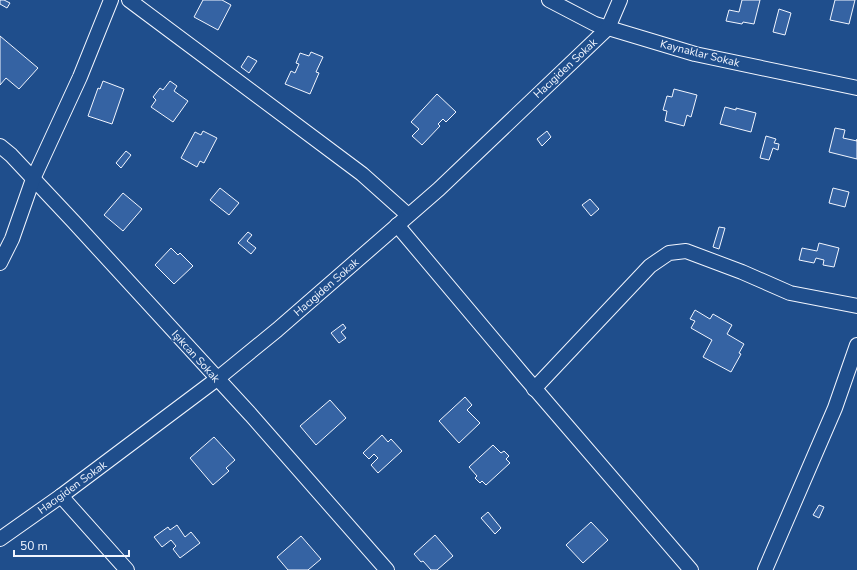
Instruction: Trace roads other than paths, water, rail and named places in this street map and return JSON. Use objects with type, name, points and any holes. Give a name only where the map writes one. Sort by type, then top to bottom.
[{"type":"street","points":[[0,263],[12,239],[34,179],[80,77],[111,0]]},
{"type":"street","points":[[129,0],[362,174],[408,215]]},
{"type":"street","name":"Kaynaklar Sokak","points":[[548,0],[595,24],[695,54],[857,88]]},
{"type":"street","name":"Hacıgiden Sokak","points":[[0,539],[61,496],[217,379],[277,330],[439,189],[608,28],[620,0]]},
{"type":"street","name":"Işıkcan Sokak","points":[[0,146],[11,155],[34,179],[217,379],[387,570]]},
{"type":"street","points":[[397,225],[534,389],[691,570]]},
{"type":"street","points":[[534,389],[650,266],[669,253],[686,251],[742,272],[790,293],[857,306]]},
{"type":"street","points":[[766,570],[834,408],[857,345]]},
{"type":"street","points":[[61,496],[128,570]]}]
